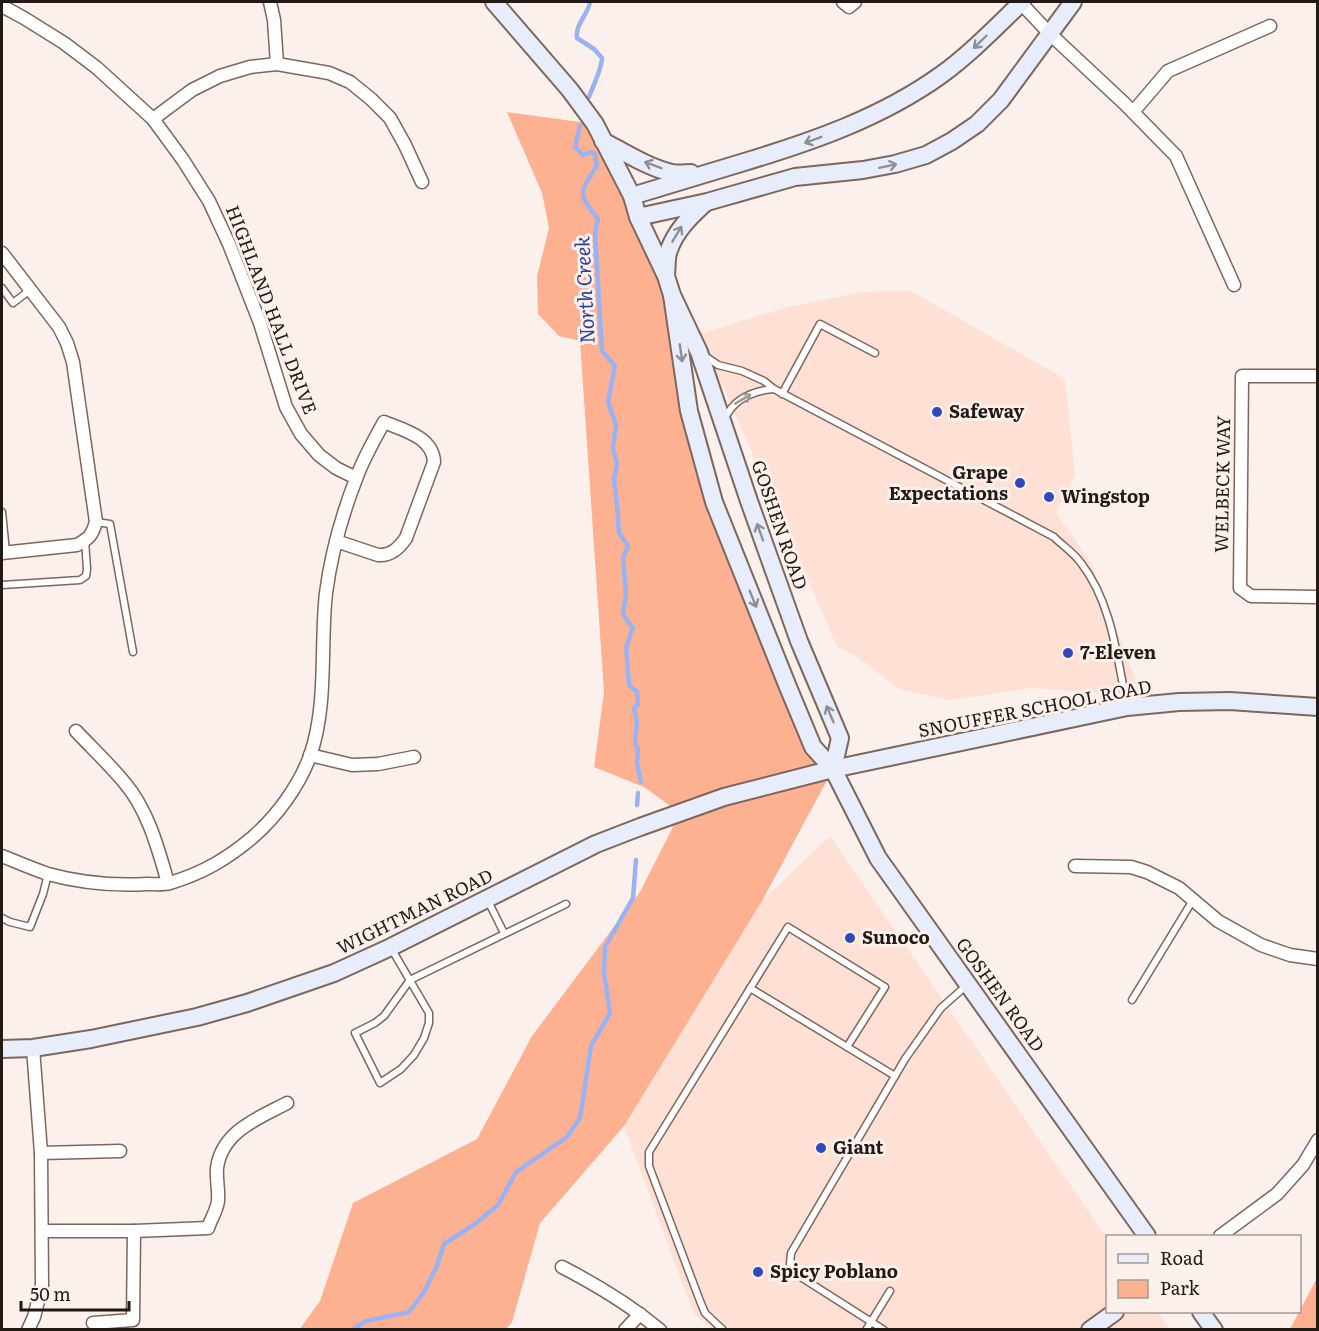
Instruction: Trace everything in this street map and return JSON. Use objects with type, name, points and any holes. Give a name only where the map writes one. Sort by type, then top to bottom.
[{"type":"street","points":[[270,2],[274,20],[277,64]]},
{"type":"street","name":"GOSHEN ROAD","points":[[494,2],[570,90],[595,124],[632,196],[638,217],[699,352],[799,641],[840,738],[833,769]]},
{"type":"street","points":[[843,2],[849,7],[855,2]]},
{"type":"street","points":[[632,196],[801,145],[885,109],[941,75],[968,53],[1021,2],[1049,33],[1176,156],[1234,285]]},
{"type":"street","points":[[638,217],[795,177],[895,165],[926,155],[977,124],[1001,100],[1073,2]]},
{"type":"street","name":"HIGHLAND HALL DRIVE","points":[[2,6],[64,43],[97,68],[153,119],[209,201],[260,323],[286,407],[301,434],[319,455],[336,468],[356,478]]},
{"type":"street","points":[[1133,112],[1168,71],[1270,26]]},
{"type":"street","points":[[153,119],[192,90],[220,76],[250,67],[277,64],[329,73],[350,82],[390,118],[422,182]]},
{"type":"street","points":[[603,141],[632,157],[673,173],[707,173]]},
{"type":"street","points":[[666,276],[668,252],[677,232],[687,219],[707,201]]},
{"type":"street","points":[[2,253],[59,327],[68,343],[73,362],[96,522],[92,535],[77,545],[4,552]]},
{"type":"street","name":"GOSHEN ROAD","points":[[672,295],[689,411],[714,502],[813,747],[833,769],[878,858],[1147,1235]]},
{"type":"street","name":"WELBECK WAY","points":[[1317,376],[1242,376],[1240,588],[1251,596],[1317,597]]},
{"type":"street","points":[[2,856],[48,873],[87,883],[118,886],[168,884],[211,868],[238,850],[263,829],[286,801],[310,755],[319,716],[326,594],[336,541],[356,478],[384,422],[417,436],[430,447],[434,455],[434,462],[406,538],[395,551],[384,556],[336,541]]},
{"type":"street","name":"SNOUFFER SCHOOL ROAD","points":[[833,769],[1127,707],[1179,702],[1230,702],[1317,707]]},
{"type":"street","points":[[76,731],[125,783],[138,803],[156,840],[168,884]]},
{"type":"street","points":[[310,755],[352,765],[378,764],[414,757]]},
{"type":"street","name":"WIGHTMAN ROAD","points":[[2,1049],[33,1048],[91,1039],[197,1017],[247,1003],[334,972],[391,947],[596,844],[640,826],[724,797],[833,769]]},
{"type":"street","points":[[1075,866],[1131,867],[1147,872],[1179,888],[1218,921],[1261,945],[1290,955],[1317,959]]},
{"type":"street","points":[[28,1329],[34,1317],[42,1285],[41,1153],[33,1048]]},
{"type":"street","points":[[42,1231],[208,1228],[218,1203],[217,1168],[220,1156],[230,1138],[246,1125],[287,1103]]},
{"type":"street","points":[[1221,1235],[1277,1194],[1303,1166],[1317,1140]]},
{"type":"street","points":[[41,1153],[120,1151]]},
{"type":"street","points":[[93,1323],[133,1320],[134,1231]]},
{"type":"street","points":[[562,1267],[593,1283],[660,1329]]},
{"type":"street","points":[[1090,1329],[1112,1313]]},
{"type":"street","points":[[1202,1313],[1214,1329]]},
{"type":"street","points":[[625,1329],[640,1314]]},
{"type":"lane","points":[[2,288],[13,303],[30,290]]},
{"type":"lane","points":[[782,394],[820,324],[875,353]]},
{"type":"lane","points":[[699,352],[718,365],[742,371],[764,381],[782,394],[1054,537],[1080,561],[1099,591],[1111,627],[1127,707]]},
{"type":"lane","points":[[723,423],[729,409],[740,400],[760,390],[774,389]]},
{"type":"lane","points":[[2,512],[4,552]]},
{"type":"lane","points":[[96,522],[111,524],[132,652]]},
{"type":"lane","points":[[2,585],[80,580],[86,576],[87,569],[85,541]]},
{"type":"lane","points":[[2,918],[30,927],[43,894],[48,873]]},
{"type":"lane","points":[[486,899],[504,933]]},
{"type":"lane","points":[[1132,1000],[1193,900]]},
{"type":"lane","points":[[391,947],[410,980],[429,1013],[429,1023],[424,1038],[414,1055],[401,1069],[380,1083],[355,1033],[384,1016],[410,980],[566,904]]},
{"type":"lane","points":[[723,1329],[705,1312],[700,1301],[649,1166],[649,1152],[788,927],[885,987],[847,1047]]},
{"type":"lane","points":[[884,1329],[796,1274],[790,1264],[791,1253],[905,1059],[941,1008],[968,985]]},
{"type":"lane","points":[[750,988],[895,1076]]},
{"type":"lane","points":[[866,1329],[890,1291]]},
{"type":"shaded area","points":[[909,290],[1065,379],[1075,475],[1056,512],[1092,565],[1141,693],[1032,688],[950,700],[899,689],[853,654],[838,648],[700,334],[788,307],[863,292]]},
{"type":"shaded area","points":[[830,836],[1106,1237],[1106,1313],[1159,1313],[1170,1329],[711,1329],[693,1312],[624,1126],[762,901]]},
{"type":"green space","points":[[507,112],[595,124],[666,276],[689,411],[788,687],[833,769],[762,901],[624,1126],[540,1223],[512,1322],[506,1329],[299,1330],[320,1301],[353,1203],[477,1139],[532,1036],[640,892],[680,813],[644,787],[594,767],[604,692],[580,341],[559,336],[538,314],[537,276],[549,228],[542,193]]},
{"type":"green space","points":[[1317,1278],[1317,1329],[1290,1329],[1298,1313],[1301,1313],[1301,1308]]},
{"type":"waterway","name":"North Creek","points":[[589,97],[602,58],[594,49],[577,38],[577,33],[590,2]]},
{"type":"waterway","name":"North Creek","points":[[580,126],[575,147],[583,155],[591,152],[595,154],[597,166],[583,193],[587,204],[598,219],[595,233],[602,351],[615,366],[608,402],[616,425],[613,448],[617,464],[614,480],[619,533],[628,546],[623,558],[626,594],[623,615],[633,628],[626,647],[629,685],[637,692],[638,704],[634,709],[637,722],[635,743],[638,749],[637,763],[641,782]]},
{"type":"waterway","name":"North Creek","points":[[637,805],[638,793]]},
{"type":"waterway","name":"North Creek","points":[[352,1330],[366,1321],[409,1312],[424,1292],[436,1268],[444,1244],[475,1224],[498,1205],[516,1172],[567,1137],[580,1118],[591,1046],[610,1013],[604,973],[605,947],[633,898],[636,860]]},
{"type":"place","name":"Safeway","points":[[937,412]]},
{"type":"place","name":"Grape Expectations","points":[[1020,483]]},
{"type":"place","name":"Wingstop","points":[[1049,497]]},
{"type":"place","name":"7-Eleven","points":[[1068,653]]},
{"type":"place","name":"Sunoco","points":[[850,938]]},
{"type":"place","name":"Giant","points":[[821,1148]]},
{"type":"place","name":"Spicy Poblano","points":[[758,1272]]}]
